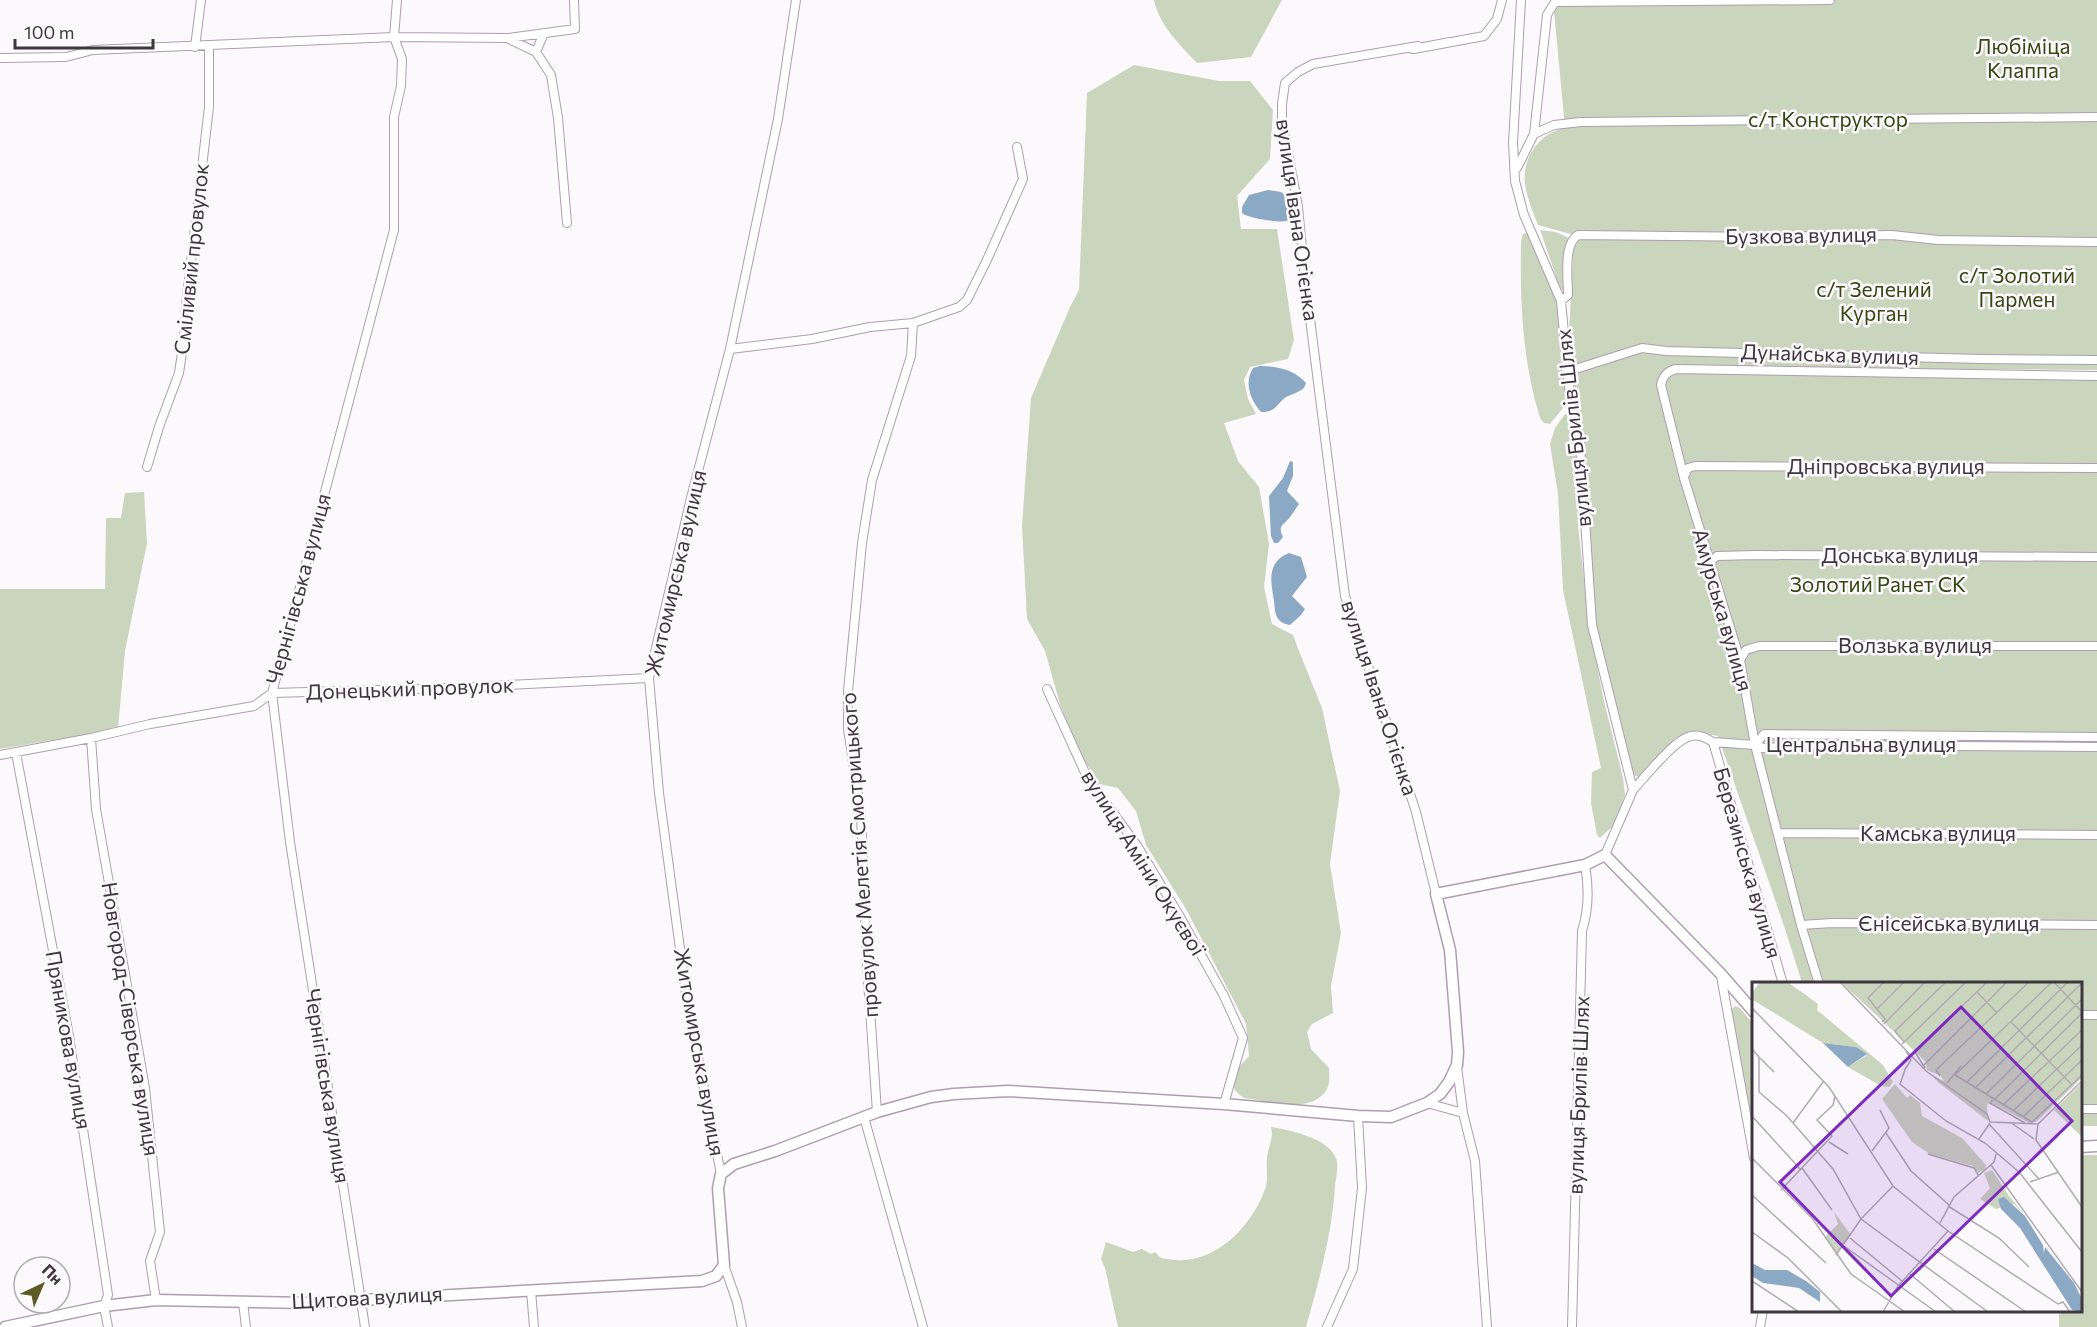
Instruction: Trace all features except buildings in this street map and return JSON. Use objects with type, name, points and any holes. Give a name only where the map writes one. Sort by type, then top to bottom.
[{"type":"street","points":[[195,47],[201,0]]},
{"type":"street","name":"Чернігівська вулиця","points":[[364,1327],[290,842],[272,693],[394,230],[394,117],[402,59],[394,37],[398,0]]},
{"type":"street","points":[[0,58],[66,57],[93,50],[394,37],[508,38],[575,29],[574,0]]},
{"type":"street","name":"Житомирська вулиця","points":[[742,1327],[724,1265],[718,1188],[721,1174],[688,1008],[659,793],[649,678],[691,498],[730,349],[778,119],[796,0]]},
{"type":"street","points":[[1300,70],[1478,39],[1489,32],[1497,19],[1502,0]]},
{"type":"street","name":"вулиця Брилів Шлях","points":[[1521,0],[1513,143],[1515,181],[1524,215],[1561,301],[1566,372],[1580,445],[1592,626],[1633,790]]},
{"type":"street","points":[[1516,169],[1534,134],[1547,15],[1555,2],[1830,0]]},
{"type":"street","points":[[537,52],[544,33]]},
{"type":"street","points":[[508,38],[537,52],[552,75],[567,223]]},
{"type":"street","points":[[1450,42],[1426,46],[1300,70],[1435,44],[1450,42]]},
{"type":"street","name":"Сміливий провулок","points":[[147,467],[181,362],[209,107],[209,46]]},
{"type":"street","points":[[1418,46],[1372,55],[1300,70],[1313,64],[1418,46]]},
{"type":"street","name":"вулиця Івана Огієнка","points":[[1300,70],[1285,83],[1282,119],[1298,207],[1345,596],[1416,812],[1450,950],[1457,1065],[1463,1113],[1475,1161],[1487,1327]]},
{"type":"street","points":[[1534,134],[1554,125],[1581,122],[2097,117]]},
{"type":"street","points":[[730,349],[812,339],[870,327],[913,322],[959,307],[967,300],[1023,179],[1017,147]]},
{"type":"street","name":"Бузкова вулиця","points":[[1561,301],[1568,295],[1570,242],[1578,235],[1769,237],[1892,234],[1938,240],[2097,242]]},
{"type":"street","name":"провулок Мелетія Смотрицького","points":[[877,1112],[867,965],[861,814],[848,729],[848,691],[862,543],[872,480],[911,356],[913,322]]},
{"type":"street","name":"Дунайська вулиця","points":[[1566,372],[1642,348],[1666,351],[2097,360]]},
{"type":"street","name":"Дунайська вулиця","points":[[1664,376],[1676,369],[2097,376]]},
{"type":"street","name":"Амурська вулиця","points":[[1664,376],[1661,385],[1683,478],[1740,660],[1755,745],[1801,925],[1818,982]]},
{"type":"street","name":"Дніпровська вулиця","points":[[1683,478],[1688,468],[1695,466],[2097,468]]},
{"type":"street","name":"Донська вулиця","points":[[1711,567],[1717,556],[2097,557]]},
{"type":"street","name":"Волзька вулиця","points":[[1740,660],[1746,650],[1759,646],[2097,646]]},
{"type":"street","name":"Донецький провулок","points":[[0,755],[150,724],[254,706],[272,693],[450,688],[649,678]]},
{"type":"street","name":"вулиця Аміни Окуєвої","points":[[1047,688],[1087,777],[1138,847],[1179,915],[1224,996],[1243,1038],[1224,1104]]},
{"type":"street","name":"Центральна вулиця","points":[[2097,737],[1764,734],[1755,745],[1767,749],[1786,745],[2097,747]]},
{"type":"street","name":"Березинська вулиця","points":[[1633,790],[1659,761],[1686,738],[1699,736],[1713,742],[1755,745]]},
{"type":"street","name":"Новгород-Сіверська вулиця","points":[[91,738],[96,809],[145,1088],[160,1232],[150,1261],[156,1300]]},
{"type":"street","name":"Березинська вулиця","points":[[1713,742],[1782,982]]},
{"type":"street","name":"Пряникова вулиця","points":[[16,753],[72,1059],[108,1295],[104,1306],[108,1327]]},
{"type":"street","points":[[1436,894],[1585,865],[1605,855],[1633,790]]},
{"type":"street","name":"Камська вулиця","points":[[1779,833],[2097,835]]},
{"type":"street","points":[[1605,855],[1721,974],[1752,1010]]},
{"type":"street","name":"вулиця Брилів Шлях","points":[[1572,1327],[1582,931],[1587,916],[1588,882],[1585,865]]},
{"type":"street","name":"Єнісейська вулиця","points":[[1801,925],[1844,923],[2097,926]]},
{"type":"street","points":[[1721,974],[1752,1147]]},
{"type":"street","points":[[721,1174],[734,1164],[877,1112],[931,1097],[1008,1091],[1391,1117],[1427,1103],[1440,1094],[1457,1065]]},
{"type":"street","points":[[1427,1103],[1463,1113]]},
{"type":"street","points":[[1327,1327],[1353,1269],[1362,1188],[1358,1116]]},
{"type":"street","points":[[864,1117],[923,1327]]},
{"type":"street","points":[[2082,1147],[2097,1146]]},
{"type":"street","name":"Щитова вулиця","points":[[5,1327],[104,1306],[156,1300],[308,1303],[702,1281],[716,1276],[724,1265]]},
{"type":"street","points":[[531,1290],[534,1327]]},
{"type":"street","points":[[243,1302],[246,1327]]},
{"type":"street","points":[[1760,1327],[1763,1312]]},
{"type":"green space","points":[[1154,0],[1282,0],[1251,57],[1197,63],[1165,26]]},
{"type":"green space","points":[[1553,0],[2097,0],[2097,370],[1950,369],[2004,373],[2097,373],[2097,1126],[2082,1126],[2082,982],[1802,982],[1718,736],[1689,731],[1674,739],[1677,742],[1640,777],[1635,776],[1631,768],[1595,623],[1589,514],[1580,429],[1568,353],[1574,235],[1538,225],[1525,184],[1526,165],[1534,148],[1547,135],[1565,128]]},
{"type":"green space","points":[[1134,65],[1219,81],[1250,81],[1273,110],[1270,159],[1237,196],[1241,229],[1277,229],[1294,340],[1288,359],[1250,367],[1244,380],[1248,399],[1256,414],[1224,423],[1238,461],[1259,487],[1269,544],[1264,587],[1272,624],[1293,635],[1322,708],[1340,791],[1330,864],[1341,933],[1331,986],[1333,1013],[1312,1024],[1307,1032],[1311,1049],[1329,1068],[1329,1083],[1321,1096],[1302,1104],[1244,1098],[1234,1088],[1233,1077],[1249,1056],[1246,1024],[1186,909],[1146,845],[1136,811],[1118,788],[1099,784],[1078,750],[1060,704],[1045,651],[1027,619],[1022,526],[1031,398],[1079,290],[1087,93]]},
{"type":"green space","points":[[1540,230],[1556,232],[1569,238],[1565,294],[1559,285]]},
{"type":"green space","points":[[1527,233],[1558,305],[1567,403],[1550,424],[1544,423],[1540,418],[1526,352],[1521,287],[1521,241],[1523,234]]},
{"type":"green space","points":[[1565,414],[1568,414],[1577,442],[1578,526],[1589,623],[1625,794],[1615,824],[1600,838],[1597,835],[1591,803],[1592,772],[1601,768],[1563,590],[1558,494],[1550,444],[1555,428]]},
{"type":"green space","points":[[144,492],[147,543],[125,651],[118,729],[0,749],[0,589],[105,589],[106,518],[121,518],[125,493]]},
{"type":"green space","points":[[1735,1006],[1740,1008],[1752,1023],[1752,1133],[1731,1010]]},
{"type":"green space","points":[[1271,1127],[1317,1140],[1332,1151],[1337,1161],[1328,1240],[1306,1327],[1118,1327],[1101,1259],[1106,1242],[1133,1252],[1142,1249],[1151,1254],[1155,1252],[1161,1258],[1179,1260],[1198,1258],[1224,1245],[1245,1224],[1261,1199],[1267,1183]]},
{"type":"green space","points":[[2082,1155],[2097,1155],[2097,1327],[2059,1327],[2059,1312],[2082,1312]]},
{"type":"water","points":[[1268,190],[1281,192],[1288,197],[1293,213],[1290,219],[1270,221],[1242,213],[1242,207],[1249,195]]},
{"type":"water","points":[[1260,366],[1291,372],[1306,383],[1304,388],[1286,397],[1273,409],[1261,412],[1249,391],[1250,374],[1253,368]]},
{"type":"water","points":[[1290,461],[1293,462],[1293,476],[1287,491],[1299,504],[1281,528],[1283,537],[1278,543],[1274,543],[1271,536],[1269,496],[1283,478]]},
{"type":"water","points":[[1289,553],[1301,557],[1307,577],[1292,596],[1305,609],[1290,625],[1280,621],[1276,614],[1271,582],[1274,565],[1282,556]]},
{"type":"park label","name":"Любіміца Клаппа","points":[[2023,59]]},
{"type":"park label","name":"с/т Конструктор","points":[[1828,120]]},
{"type":"park label","name":"с/т Золотий Пармен","points":[[2017,288]]},
{"type":"park label","name":"с/т Зелений Курган","points":[[1874,302]]},
{"type":"park label","name":"Золотий Ранет СК","points":[[1878,585]]}]
